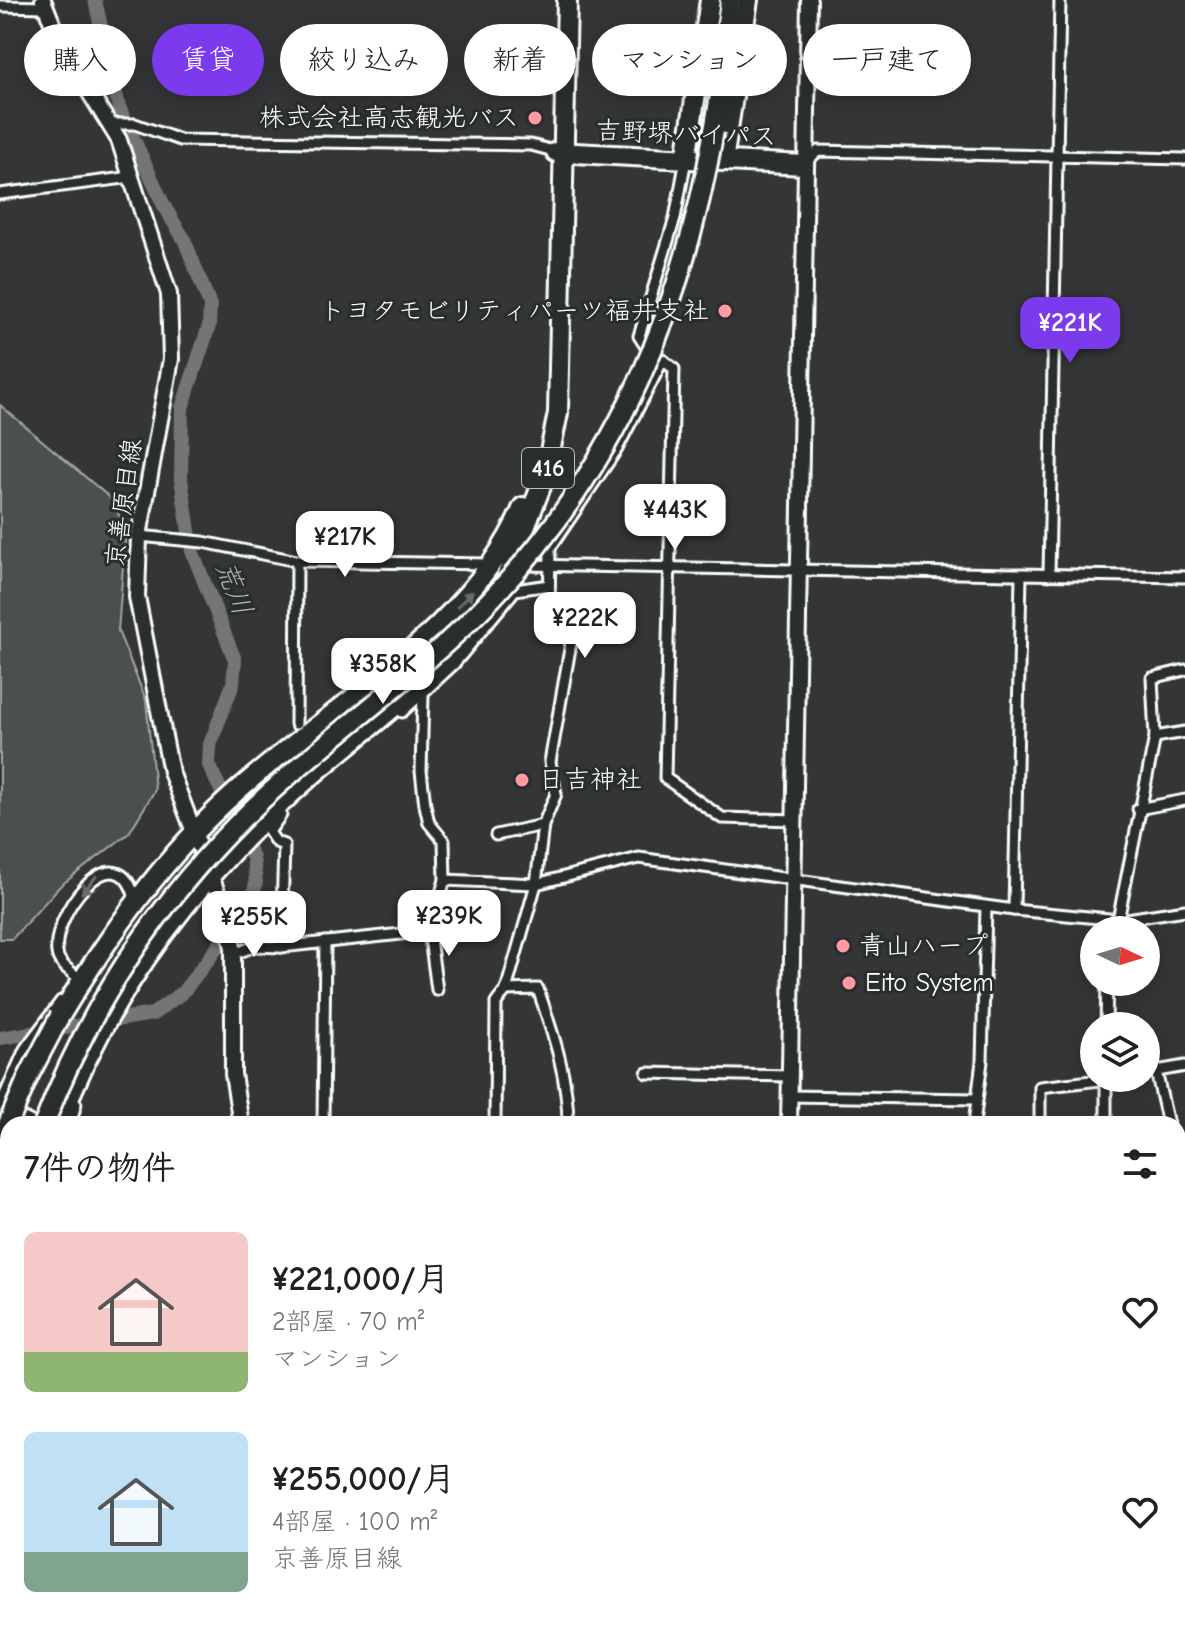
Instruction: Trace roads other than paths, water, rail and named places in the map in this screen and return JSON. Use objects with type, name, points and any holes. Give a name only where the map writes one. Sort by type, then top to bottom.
[{"type":"highway","name":"吉野堺バイパス","points":[[63,1116],[147,958],[211,875],[260,825],[440,666],[472,629],[545,476],[558,413],[560,153],[556,0]]},
{"type":"highway","name":"吉野堺バイパス","points":[[560,153],[567,0]]},
{"type":"highway","points":[[686,159],[710,0]]},
{"type":"highway","points":[[719,101],[730,0]]},
{"type":"highway","points":[[48,1116],[97,1008],[134,949],[194,870],[273,790],[469,621],[529,556],[575,496],[625,413],[664,325],[693,234],[736,0]]},
{"type":"highway","points":[[723,161],[748,0]]},
{"type":"highway","name":"吉野堺バイパス","points":[[560,153],[804,165]]},
{"type":"highway","name":"吉野堺バイパス","points":[[11,1116],[55,1015],[136,903],[194,832],[234,793],[436,628],[503,564]]},
{"type":"main road","points":[[789,1116],[809,0]]},
{"type":"main road","name":"京善原目線","points":[[44,4],[62,48],[114,123],[169,294],[173,335],[139,536],[137,597],[173,777],[228,921],[234,954],[233,1074],[240,1116]]},
{"type":"street","points":[[1049,575],[1060,0]]},
{"type":"street","points":[[0,6],[44,4]]},
{"type":"street","points":[[114,123],[135,124],[180,140],[531,145],[560,153]]},
{"type":"street","points":[[804,165],[818,151],[1185,159]]},
{"type":"street","points":[[646,347],[639,336],[675,218],[686,159]]},
{"type":"street","points":[[0,194],[132,177]]},
{"type":"street","points":[[495,1116],[496,1003],[506,990],[536,884],[543,825],[556,794],[550,762],[574,626],[549,616],[550,548],[617,449],[660,358],[674,369],[665,778],[722,818],[795,820]]},
{"type":"street","points":[[139,536],[203,542],[297,561],[1185,577]]},
{"type":"street","points":[[296,724],[297,561]]},
{"type":"street","points":[[1014,910],[1021,575]]},
{"type":"street","points":[[281,947],[284,845],[271,837],[270,827],[333,764],[423,695],[478,638],[515,590],[549,585]]},
{"type":"street","points":[[1121,916],[1138,809],[1155,737],[1152,678],[1185,670]]},
{"type":"street","points":[[423,695],[421,771],[429,823],[444,841],[445,880],[429,931],[437,990]]},
{"type":"street","points":[[1155,737],[1185,732]]},
{"type":"street","points":[[1138,809],[1185,800]]},
{"type":"street","points":[[496,835],[543,825]]},
{"type":"street","points":[[445,880],[536,884],[639,858],[986,907],[1080,916]]},
{"type":"street","points":[[90,968],[61,963],[57,954],[63,918],[98,874],[112,871],[131,885],[136,903]]},
{"type":"street","points":[[974,1116],[982,1061],[986,907]]},
{"type":"street","points":[[1146,916],[1185,910]]},
{"type":"street","points":[[234,954],[255,946],[281,947],[429,931]]},
{"type":"street","points":[[323,1116],[325,942]]},
{"type":"street","points":[[506,990],[538,989],[561,1058],[568,1095],[568,1116]]},
{"type":"street","points":[[73,1116],[120,1006]]},
{"type":"street","points":[[0,1107],[25,1049],[55,1015]]},
{"type":"street","points":[[1160,1070],[1185,1066]]},
{"type":"street","points":[[647,1073],[790,1076]]},
{"type":"street","points":[[1040,1116],[1040,1087],[1080,1082]]},
{"type":"street","points":[[1106,1092],[1106,1116]]},
{"type":"street","points":[[1158,1092],[1165,1116]]},
{"type":"street","points":[[790,1096],[975,1099]]},
{"type":"waterway","name":"荒川","points":[[0,1038],[153,1014],[183,992],[252,903],[256,882],[253,858],[209,765],[210,744],[233,684],[235,660],[192,551],[181,479],[182,408],[209,326],[210,305],[184,239],[165,208],[119,107],[95,0]]},
{"type":"place","name":"株式会社高志観光バス","points":[[535,118]]},
{"type":"place","name":"トヨタモビリティパーツ福井支社","points":[[725,311]]},
{"type":"place","name":"日吉神社","points":[[522,780]]},
{"type":"place","name":"青山ハープ","points":[[843,946]]},
{"type":"place","name":"Eito System","points":[[849,983]]}]
